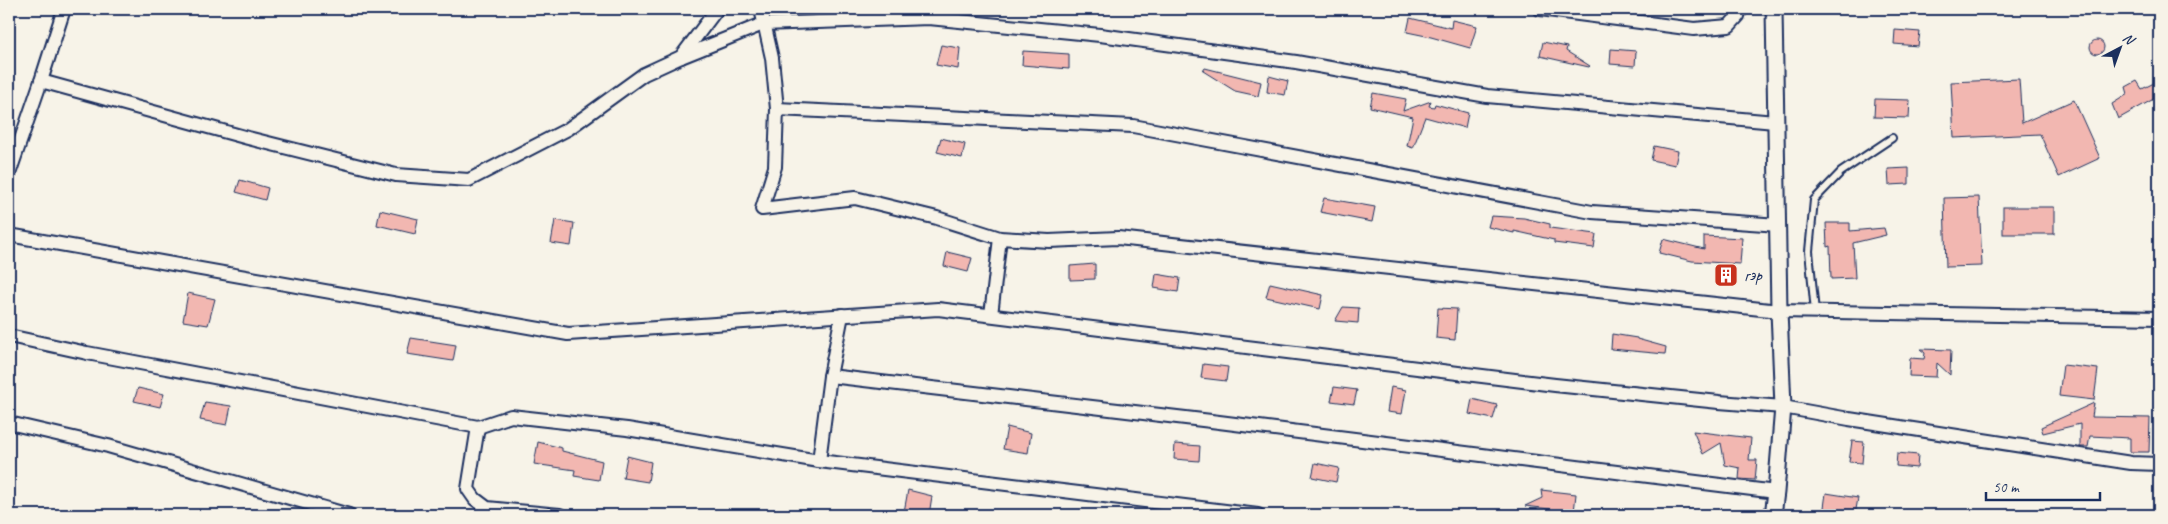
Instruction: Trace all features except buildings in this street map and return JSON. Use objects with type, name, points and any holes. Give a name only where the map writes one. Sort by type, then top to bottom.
[{"type":"street","points":[[9,174],[64,9]]},
{"type":"street","points":[[681,57],[717,9]]},
{"type":"street","points":[[761,9],[772,58],[777,109],[775,167],[762,209],[854,198],[937,218],[1000,238],[1049,241],[1118,238],[1779,311],[2159,318]]},
{"type":"street","points":[[1540,9],[1694,29],[1729,26],[1738,16],[1740,9]]},
{"type":"street","points":[[1772,515],[1776,492],[1782,407],[1774,9]]},
{"type":"street","points":[[41,81],[248,138],[396,175],[469,180],[568,129],[644,74],[763,24],[938,19],[1100,35],[1286,60],[1487,96],[1775,122]]},
{"type":"street","points":[[777,109],[1133,126],[1592,212],[1778,225]]},
{"type":"street","points":[[9,235],[568,334],[938,309],[1555,385],[1782,407],[2131,463],[2159,464]]},
{"type":"street","points":[[991,315],[1000,238]]},
{"type":"street","points":[[819,462],[830,376],[842,315]]},
{"type":"street","points":[[9,336],[87,353],[478,427],[511,416],[627,429],[819,462],[1258,515]]},
{"type":"street","points":[[830,376],[1211,421],[1776,492]]},
{"type":"street","points":[[9,423],[108,446],[349,515]]},
{"type":"street","points":[[478,427],[468,489],[475,499],[487,508],[560,515]]},
{"type":"lane","points":[[1815,312],[1809,252],[1814,200],[1840,172],[1892,138]]},
{"type":"place","name":"гэр","points":[[1726,275]]}]
